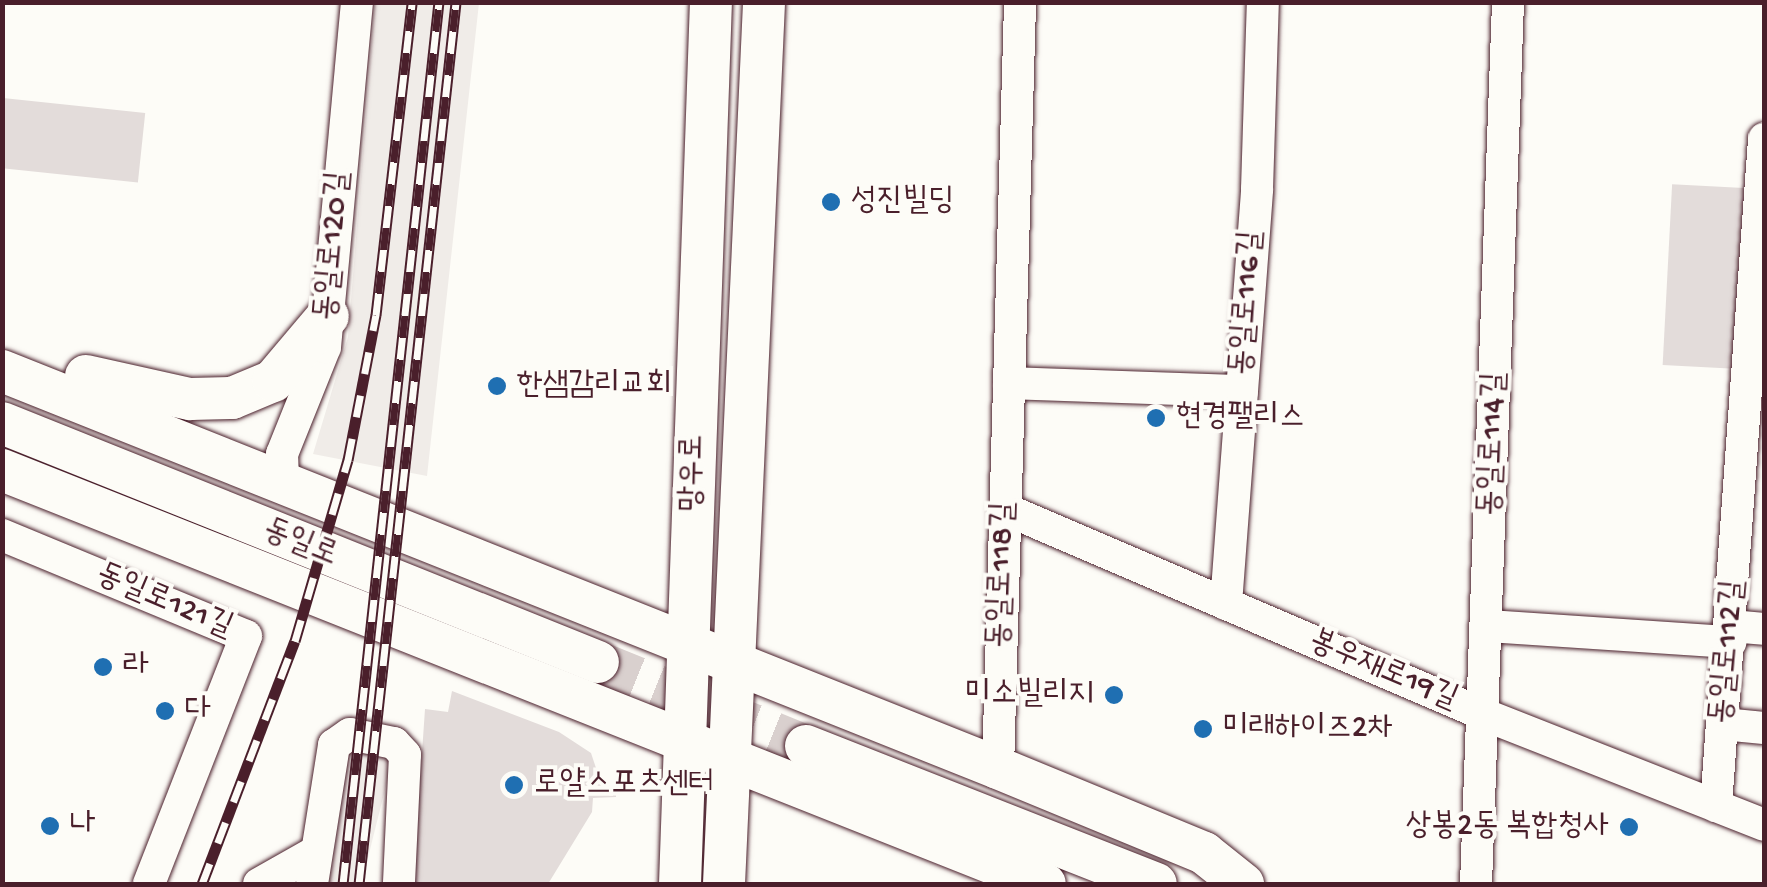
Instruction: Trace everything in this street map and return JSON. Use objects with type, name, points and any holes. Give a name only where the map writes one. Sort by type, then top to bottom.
[{"type":"main road","name":"망우로","points":[[680,884],[711,2]]},
{"type":"main road","name":"망우로","points":[[728,762],[764,2]]},
{"type":"main road","points":[[2,347],[120,389],[190,400],[232,398],[274,381],[328,316]]},
{"type":"main road","points":[[2,371],[732,660],[1204,853],[1242,884]]},
{"type":"main road","name":"동일로","points":[[2,423],[598,662]]},
{"type":"main road","points":[[2,470],[684,745],[1045,884]]},
{"type":"main road","points":[[579,701],[603,696],[619,679],[628,640],[610,614]]},
{"type":"main road","points":[[789,785],[779,742],[792,711],[813,694]]},
{"type":"main road","points":[[806,746],[1156,884]]},
{"type":"main road","points":[[724,884],[728,762]]},
{"type":"street","name":"동일로120길","points":[[283,481],[282,454],[322,358],[357,2]]},
{"type":"street","name":"동일로118길","points":[[998,768],[1020,2]]},
{"type":"street","name":"동일로116길","points":[[1226,604],[1263,2]]},
{"type":"street","name":"동일로114길","points":[[1476,884],[1508,2]]},
{"type":"street","name":"동일로112길","points":[[1716,806],[1764,139]]},
{"type":"street","points":[[1009,383],[1242,391]]},
{"type":"street","name":"봉우재로19길","points":[[1005,509],[1485,714],[1764,826]]},
{"type":"street","name":"동일로121길","points":[[6,546],[246,636],[149,884]]},
{"type":"street","points":[[1488,626],[1730,634],[1764,630]]},
{"type":"street","points":[[1723,724],[1764,728]]},
{"type":"street","points":[[259,884],[312,869],[334,745],[350,734],[394,743],[407,763],[399,884]]},
{"type":"shaded area","points":[[375,3],[479,3],[427,476],[313,454],[348,337]]},
{"type":"shaded area","points":[[3,98],[145,113],[138,183],[2,168]]},
{"type":"shaded area","points":[[1672,184],[1763,189],[1754,370],[1663,365]]},
{"type":"shaded area","name":"로얄스포츠센터","points":[[452,691],[559,732],[591,753],[600,780],[616,790],[616,797],[593,798],[592,812],[548,884],[413,884],[425,709],[448,712]]},
{"type":"shaded area","points":[[350,748],[393,759],[361,884],[317,881]]},
{"type":"tunnel","points":[[598,662],[806,746]]},
{"type":"railway","points":[[202,884],[295,641],[348,460],[376,315],[412,2]]},
{"type":"railway","points":[[343,884],[439,2]]},
{"type":"railway","points":[[359,884],[456,2]]},
{"type":"place","name":"성진빌딩","points":[[831,202]]},
{"type":"place","name":"한샘감리교회","points":[[497,386]]},
{"type":"place","name":"현경팰리스","points":[[1156,418]]},
{"type":"place","name":"라","points":[[103,667]]},
{"type":"place","name":"미소빌리지","points":[[1114,695]]},
{"type":"place","name":"다","points":[[165,711]]},
{"type":"place","name":"미래하이즈2차","points":[[1203,729]]},
{"type":"place","name":"로얄스포츠센터","points":[[514,785]]},
{"type":"place","name":"나","points":[[50,826]]},
{"type":"place","name":"상봉2동 복합청사","points":[[1629,827]]}]
